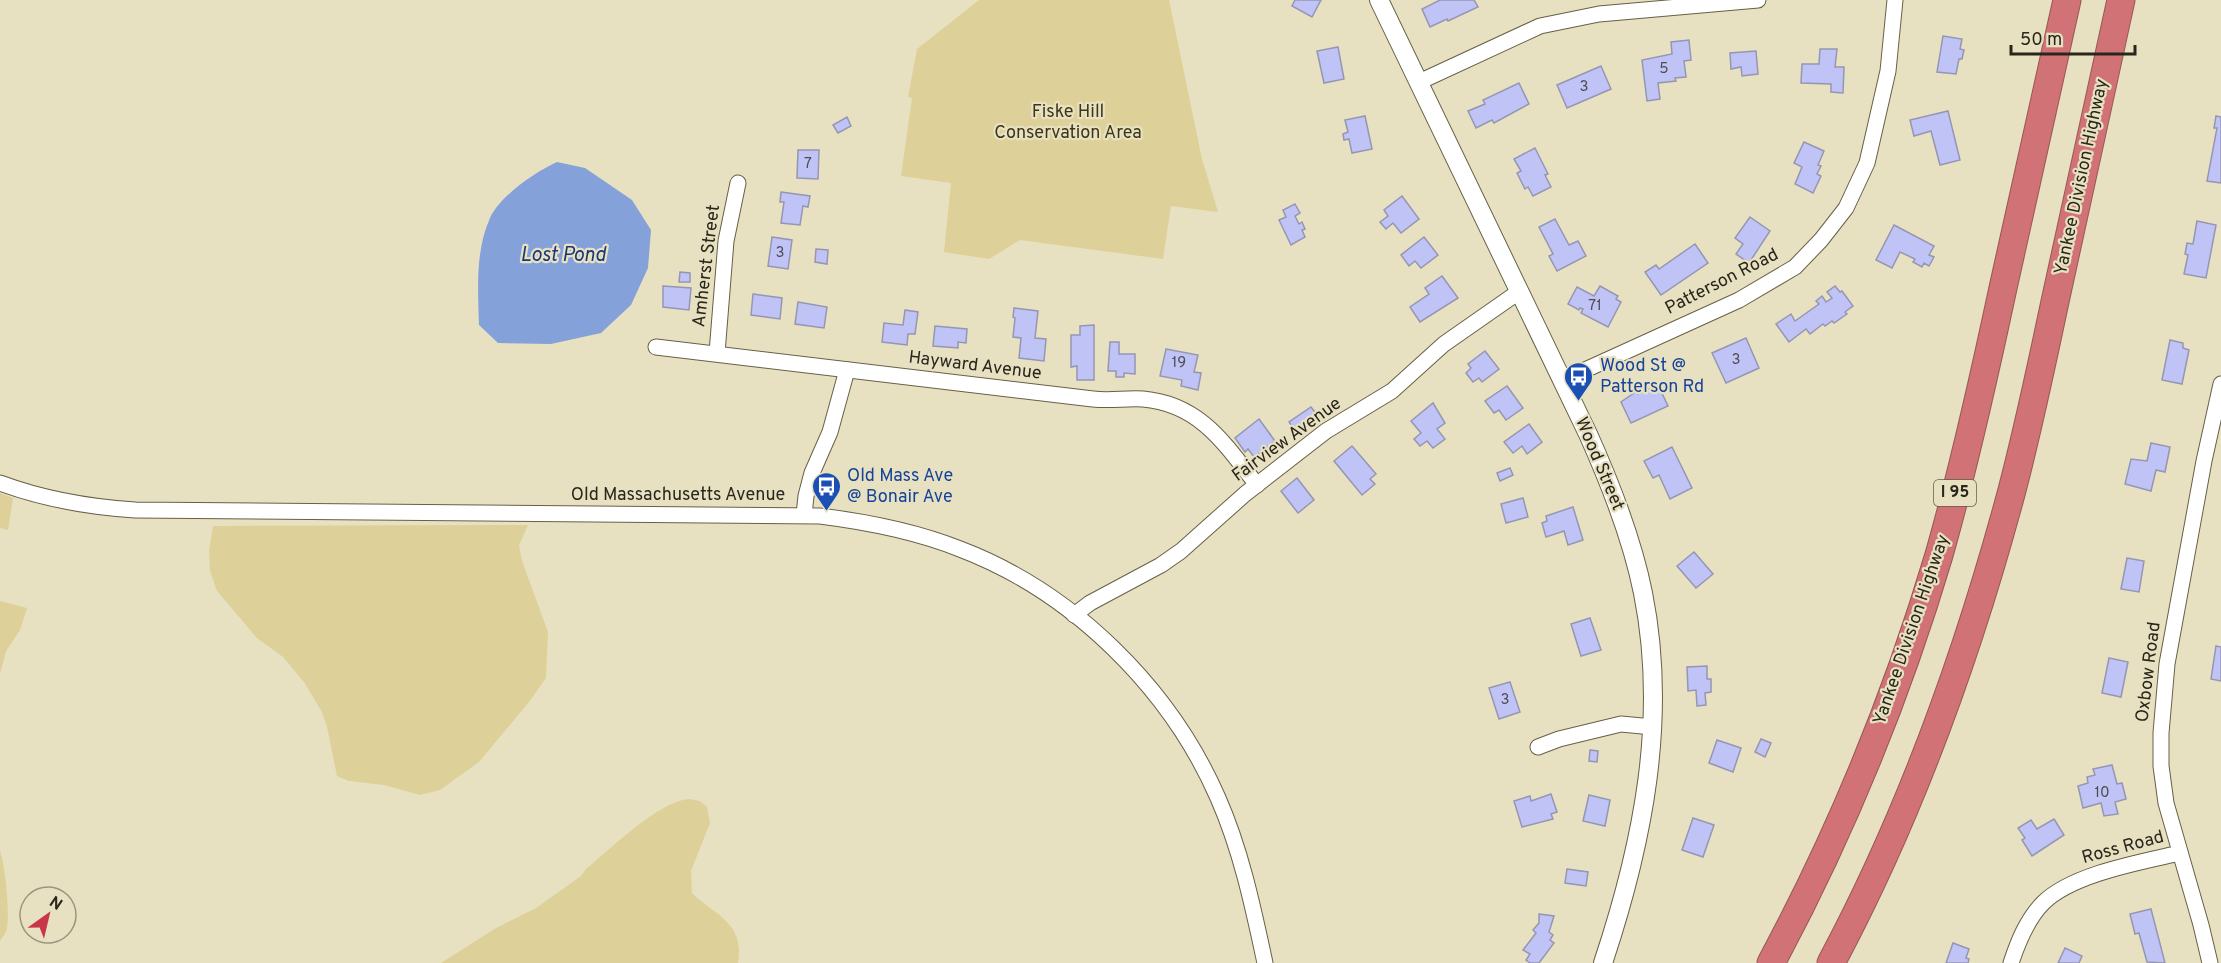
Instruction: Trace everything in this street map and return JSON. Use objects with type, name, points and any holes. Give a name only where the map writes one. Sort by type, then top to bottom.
[{"type":"highway","name":"Yankee Division Highway","points":[[1771,963],[1812,883],[1864,766],[1905,657],[1938,556],[1985,370],[2067,0]]},
{"type":"highway","name":"Yankee Division Highway","points":[[1831,963],[1866,892],[1914,783],[1949,692],[1980,599],[2024,443],[2121,0]]},
{"type":"street","name":"Wood Street","points":[[1379,0],[1563,380],[1610,486],[1637,568],[1649,636],[1653,727],[1649,777],[1639,840],[1604,963]]},
{"type":"street","points":[[1419,82],[1540,26],[1599,14],[1758,0]]},
{"type":"street","name":"Patterson Road","points":[[1563,380],[1739,300],[1795,267],[1821,240],[1846,208],[1867,163],[1888,71],[1895,0]]},
{"type":"street","name":"Amherst Street","points":[[717,353],[726,241],[738,183]]},
{"type":"street","name":"Fairview Avenue","points":[[1074,615],[1090,603],[1175,555],[1257,485],[1331,427],[1392,391],[1444,344],[1520,291]]},
{"type":"street","name":"Hayward Avenue","points":[[656,346],[1093,399],[1155,401],[1187,412],[1209,427],[1222,439],[1257,485]]},
{"type":"street","points":[[804,515],[812,472],[830,432],[847,370]]},
{"type":"street","name":"Oxbow Road","points":[[2210,963],[2166,803],[2161,766],[2161,733],[2167,664],[2204,461],[2221,384]]},
{"type":"street","name":"Old Massachusetts Avenue","points":[[0,483],[38,496],[83,504],[155,511],[804,515],[880,525],[960,549],[1022,580],[1074,615],[1112,648],[1144,682],[1172,717],[1201,763],[1223,808],[1240,858],[1265,963]]},
{"type":"street","points":[[1538,747],[1558,739],[1622,724],[1653,727]]},
{"type":"street","name":"Ross Road","points":[[2011,963],[2028,923],[2044,902],[2077,880],[2180,853]]},
{"type":"green space","name":"Fiske Hill Conservation Area","points":[[979,0],[1169,0],[1202,159],[1218,212],[1171,206],[1163,259],[1020,240],[989,259],[944,252],[951,183],[901,176],[912,98],[908,97],[917,49]]},
{"type":"green space","points":[[0,493],[13,498],[8,530],[0,528]]},
{"type":"green space","points":[[528,525],[519,545],[522,561],[548,632],[546,678],[479,762],[440,790],[420,795],[384,785],[349,781],[337,776],[322,712],[304,682],[283,657],[257,638],[217,591],[210,571],[209,551],[213,526]]},
{"type":"green space","points":[[0,601],[27,608],[20,630],[6,651],[0,674]]},
{"type":"green space","points":[[689,799],[700,801],[707,807],[710,823],[691,871],[692,893],[726,921],[732,929],[739,949],[738,963],[441,963],[496,928],[536,908],[581,876],[586,869],[649,817],[676,802]]},
{"type":"green space","points":[[0,851],[5,877],[8,921],[0,941]]},
{"type":"water","name":"Lost Pond","points":[[557,162],[585,168],[632,200],[651,230],[648,268],[631,305],[601,333],[551,344],[498,343],[479,325],[478,271],[485,231],[495,210],[510,193],[529,178]]},
{"type":"building","points":[[1295,0],[1321,0],[1312,17],[1292,6]]},
{"type":"building","points":[[1440,0],[1474,0],[1478,7],[1430,27],[1422,9]]},
{"type":"building","points":[[1943,36],[1962,39],[1960,49],[1964,50],[1962,59],[1959,59],[1956,74],[1937,72]]},
{"type":"building","points":[[1689,40],[1691,60],[1684,61],[1686,77],[1675,78],[1676,81],[1658,83],[1660,99],[1647,101],[1642,60],[1672,54],[1671,42]]},
{"type":"building","points":[[1338,47],[1344,79],[1324,83],[1317,51]]},
{"type":"building","points":[[1820,49],[1837,49],[1835,67],[1844,67],[1843,93],[1831,92],[1831,84],[1801,83],[1802,64],[1819,64]]},
{"type":"building","points":[[1756,51],[1758,74],[1742,76],[1741,67],[1731,69],[1730,53]]},
{"type":"building","points":[[1601,66],[1611,89],[1567,108],[1557,85]]},
{"type":"building","points":[[1519,83],[1529,104],[1494,123],[1492,120],[1476,128],[1468,111],[1485,104],[1483,100]]},
{"type":"building","points":[[1948,111],[1960,160],[1940,165],[1931,131],[1914,136],[1910,120]]},
{"type":"building","points":[[1365,116],[1372,149],[1352,153],[1349,139],[1344,140],[1343,134],[1348,132],[1345,120]]},
{"type":"building","points":[[2216,116],[2221,117],[2221,183],[2207,181],[2217,128],[2214,128]]},
{"type":"building","points":[[847,117],[851,126],[838,133],[833,125]]},
{"type":"building","points":[[1804,142],[1824,151],[1818,165],[1821,166],[1817,174],[1821,176],[1813,193],[1795,184],[1802,167],[1794,163]]},
{"type":"building","points":[[1535,148],[1548,174],[1545,175],[1551,187],[1533,196],[1528,187],[1525,189],[1517,173],[1521,171],[1514,159]]},
{"type":"building","points":[[798,150],[819,150],[818,179],[797,178]]},
{"type":"building","points":[[781,192],[810,196],[808,207],[803,206],[800,225],[781,223],[784,202],[780,202]]},
{"type":"building","points":[[1402,196],[1419,219],[1401,233],[1393,223],[1386,229],[1380,222],[1388,216],[1384,210]]},
{"type":"building","points":[[1295,204],[1300,213],[1295,216],[1299,224],[1302,222],[1305,237],[1291,245],[1279,220],[1286,217],[1283,210]]},
{"type":"building","points":[[1750,217],[1770,231],[1749,263],[1736,254],[1743,244],[1735,238]]},
{"type":"building","points":[[1555,219],[1569,245],[1578,241],[1586,256],[1557,271],[1549,256],[1553,254],[1539,227]]},
{"type":"building","points":[[2197,221],[2216,225],[2206,278],[2184,274],[2188,255],[2185,254],[2187,243],[2193,244]]},
{"type":"building","points":[[1894,225],[1934,246],[1929,255],[1934,257],[1929,266],[1924,263],[1922,267],[1913,262],[1915,259],[1900,252],[1892,268],[1876,260]]},
{"type":"building","points":[[772,237],[792,240],[788,269],[768,266]]},
{"type":"building","points":[[1424,237],[1438,255],[1421,268],[1415,261],[1409,266],[1401,255]]},
{"type":"building","points":[[1695,244],[1708,263],[1661,295],[1645,272],[1656,265],[1659,269]]},
{"type":"building","points":[[816,249],[828,250],[827,264],[815,262]]},
{"type":"building","points":[[680,272],[690,273],[690,282],[679,282]]},
{"type":"building","points":[[1442,276],[1458,298],[1420,322],[1410,307],[1429,294],[1425,288]]},
{"type":"building","points":[[663,286],[691,288],[689,310],[663,307]]},
{"type":"building","points":[[1600,286],[1618,296],[1616,299],[1621,302],[1608,327],[1581,313],[1583,309],[1579,310],[1568,304],[1577,287],[1594,296]]},
{"type":"building","points":[[1835,286],[1840,292],[1842,291],[1853,306],[1845,312],[1847,314],[1834,323],[1832,321],[1825,326],[1823,324],[1810,334],[1806,329],[1789,342],[1776,324],[1791,314],[1795,321],[1819,304],[1816,301],[1822,296],[1826,302],[1832,298],[1827,292]]},
{"type":"building","points":[[753,294],[782,298],[780,319],[751,315]]},
{"type":"building","points":[[798,302],[827,307],[824,328],[795,324]]},
{"type":"building","points":[[1014,308],[1038,311],[1035,338],[1046,339],[1044,361],[1019,358],[1021,338],[1013,337]]},
{"type":"building","points":[[905,310],[918,312],[915,334],[908,334],[907,345],[882,342],[884,323],[903,325]]},
{"type":"building","points":[[1094,325],[1094,380],[1077,380],[1077,366],[1071,367],[1071,335],[1080,335],[1080,326]]},
{"type":"building","points":[[935,326],[967,329],[966,343],[958,342],[958,348],[933,346]]},
{"type":"building","points":[[1746,338],[1759,368],[1726,383],[1712,353]]},
{"type":"building","points":[[2170,340],[2183,343],[2183,348],[2189,350],[2182,384],[2162,380]]},
{"type":"building","points":[[1110,342],[1119,342],[1119,354],[1135,354],[1135,374],[1124,373],[1124,377],[1116,377],[1116,371],[1108,371]]},
{"type":"building","points":[[1166,349],[1198,355],[1194,372],[1201,373],[1198,390],[1181,386],[1182,380],[1160,376]]},
{"type":"building","points":[[1485,351],[1499,369],[1482,382],[1479,378],[1473,382],[1466,373],[1471,368],[1468,364]]},
{"type":"building","points":[[1658,385],[1668,406],[1631,423],[1621,402],[1637,391],[1638,394]]},
{"type":"building","points":[[1507,386],[1523,408],[1506,420],[1499,410],[1494,413],[1485,401]]},
{"type":"building","points":[[1433,403],[1445,423],[1437,429],[1445,439],[1433,448],[1427,441],[1420,446],[1414,439],[1421,433],[1411,421]]},
{"type":"building","points":[[1311,407],[1319,417],[1297,433],[1289,422]]},
{"type":"building","points":[[1259,419],[1275,441],[1254,457],[1248,449],[1245,452],[1235,438]]},
{"type":"building","points":[[1529,424],[1542,442],[1527,454],[1522,446],[1513,453],[1504,442]]},
{"type":"building","points":[[2151,443],[2170,447],[2165,472],[2156,470],[2151,491],[2125,484],[2131,459],[2147,461]]},
{"type":"building","points":[[1352,446],[1376,474],[1370,479],[1375,484],[1362,495],[1334,461]]},
{"type":"building","points":[[1672,447],[1692,488],[1670,499],[1659,475],[1653,478],[1644,461]]},
{"type":"building","points":[[1510,468],[1513,475],[1500,481],[1497,473]]},
{"type":"building","points":[[1297,478],[1314,500],[1298,513],[1281,491]]},
{"type":"building","points":[[1523,498],[1528,517],[1506,523],[1501,504]]},
{"type":"building","points":[[1573,507],[1583,540],[1568,545],[1564,531],[1546,537],[1542,523],[1547,521],[1546,516]]},
{"type":"building","points":[[1694,552],[1713,574],[1696,588],[1677,566]]},
{"type":"building","points":[[2127,558],[2144,561],[2139,592],[2121,589]]},
{"type":"building","points":[[1590,618],[1601,650],[1581,656],[1571,624]]},
{"type":"building","points":[[2216,646],[2221,647],[2221,681],[2211,679]]},
{"type":"building","points":[[2109,658],[2128,662],[2121,697],[2102,693]]},
{"type":"building","points":[[1707,666],[1707,679],[1711,679],[1711,692],[1705,693],[1706,705],[1697,706],[1696,690],[1688,691],[1687,667]]},
{"type":"building","points":[[1510,682],[1520,712],[1499,719],[1489,688]]},
{"type":"building","points":[[1761,739],[1771,743],[1765,757],[1755,752]]},
{"type":"building","points":[[1717,740],[1741,748],[1733,772],[1709,763]]},
{"type":"building","points":[[1590,750],[1598,751],[1597,762],[1589,761]]},
{"type":"building","points":[[2112,765],[2117,784],[2122,783],[2126,799],[2115,802],[2118,814],[2104,816],[2101,803],[2083,808],[2078,786],[2088,783],[2087,777],[2095,775],[2093,769]]},
{"type":"building","points":[[1551,794],[1557,812],[1551,814],[1553,819],[1522,827],[1514,801],[1530,796],[1531,801]]},
{"type":"building","points":[[1589,795],[1610,800],[1605,826],[1583,821]]},
{"type":"building","points":[[1693,818],[1714,825],[1703,857],[1682,850]]},
{"type":"building","points":[[2054,819],[2064,835],[2032,856],[2018,828],[2031,820],[2037,829]]},
{"type":"building","points":[[1567,869],[1588,872],[1586,886],[1565,883]]},
{"type":"building","points":[[2151,909],[2165,963],[2147,962],[2139,933],[2135,934],[2130,914]]},
{"type":"building","points":[[1539,914],[1554,916],[1549,932],[1553,935],[1550,940],[1554,943],[1539,963],[1530,963],[1526,960],[1530,954],[1523,950],[1536,933],[1533,930],[1539,923]]},
{"type":"building","points":[[1953,943],[1969,949],[1966,958],[1969,959],[1968,963],[1946,963]]},
{"type":"building","points":[[2065,948],[2082,956],[2079,963],[2058,963]]},
{"type":"place","name":"Wood St @ Patterson Rd","points":[[1579,402]]},
{"type":"place","name":"Old Mass Ave @ Bonair Ave","points":[[826,512]]}]
